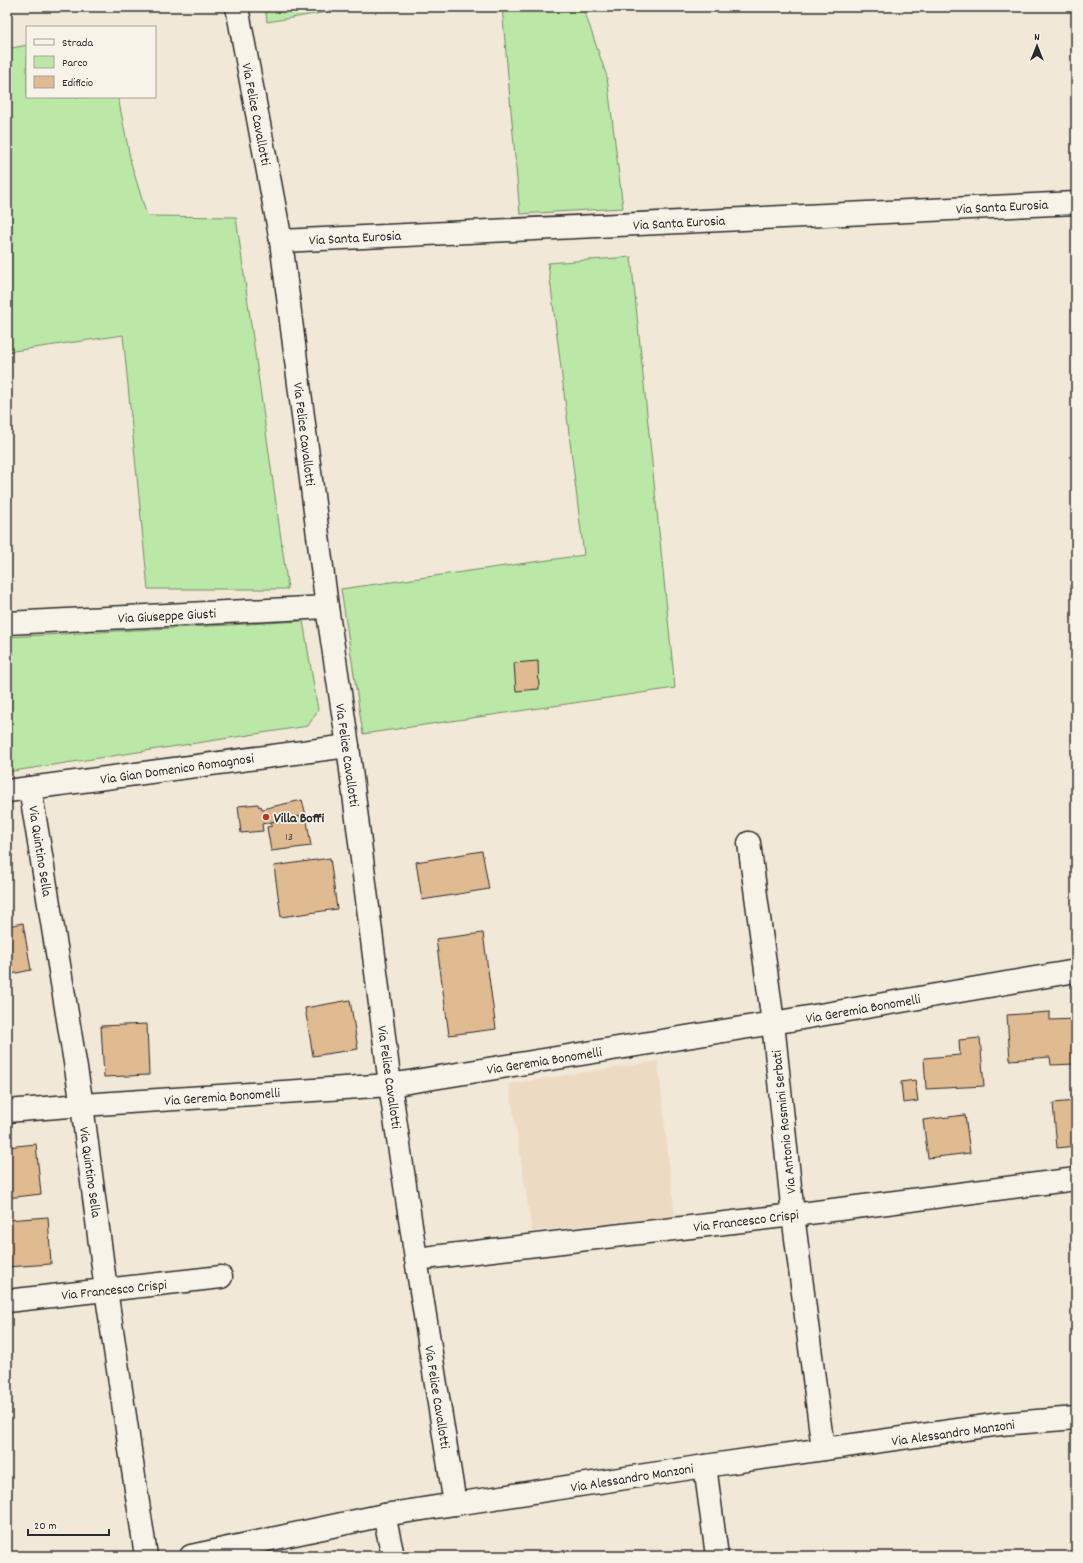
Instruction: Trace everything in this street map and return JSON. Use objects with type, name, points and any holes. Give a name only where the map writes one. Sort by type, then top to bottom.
[{"type":"street","name":"Via Felice Cavallotti","points":[[237,7],[281,241],[327,607],[348,746],[390,1085],[455,1504]]},
{"type":"street","name":"Via Santa Eurosia","points":[[281,241],[1076,203]]},
{"type":"street","name":"Via Giuseppe Giusti","points":[[7,623],[327,607]]},
{"type":"street","name":"Via Gian Domenico Romagnosi","points":[[7,791],[348,746]]},
{"type":"street","name":"Via Quintino Sella","points":[[30,788],[82,1105],[106,1290],[146,1556]]},
{"type":"street","name":"Via Antonio Rosmini Serbati","points":[[749,843],[773,1023],[793,1215],[824,1449]]},
{"type":"street","name":"Via Geremia Bonomelli","points":[[7,1111],[390,1085],[773,1023],[1076,971]]},
{"type":"street","name":"Via Francesco Crispi","points":[[416,1259],[793,1215],[1076,1179]]},
{"type":"street","name":"Via Francesco Crispi","points":[[7,1301],[221,1277]]},
{"type":"street","name":"Via Alessandro Manzoni","points":[[191,1556],[384,1515],[705,1466],[1000,1424],[1076,1418]]},
{"type":"street","points":[[705,1466],[717,1556]]},
{"type":"street","points":[[384,1515],[393,1556]]},
{"type":"shaded area","points":[[658,1061],[675,1217],[532,1231],[509,1084]]},
{"type":"green space","points":[[265,7],[357,7],[267,22]]},
{"type":"green space","points":[[502,7],[583,7],[607,77],[623,208],[520,214]]},
{"type":"green space","points":[[26,45],[26,98],[118,98],[131,163],[147,216],[236,217],[288,589],[148,589],[123,335],[7,352],[7,49]]},
{"type":"green space","points":[[631,257],[675,688],[363,734],[341,589],[584,555],[548,263]]},
{"type":"green space","points":[[303,621],[318,710],[308,726],[7,772],[7,637]]},
{"type":"building","points":[[538,661],[539,689],[516,691],[514,663]]},
{"type":"building","name":"Villa Boffi","points":[[302,800],[306,815],[262,824],[263,831],[241,833],[238,806],[258,804],[262,809]]},
{"type":"building","points":[[306,815],[311,846],[271,851],[267,827],[272,826],[271,822]]},
{"type":"building","points":[[482,851],[489,889],[422,900],[416,862]]},
{"type":"building","points":[[330,858],[337,909],[281,917],[274,866]]},
{"type":"building","points":[[23,923],[31,970],[7,975],[7,926]]},
{"type":"building","points":[[483,933],[496,1029],[449,1035],[436,939]]},
{"type":"building","points":[[350,1000],[358,1049],[313,1056],[305,1008]]},
{"type":"building","points":[[1050,1012],[1050,1020],[1076,1019],[1076,1064],[1051,1065],[1050,1057],[1010,1060],[1007,1015]]},
{"type":"building","points":[[147,1024],[149,1075],[104,1077],[101,1026]]},
{"type":"building","points":[[980,1038],[984,1086],[926,1089],[924,1058],[960,1055],[959,1040]]},
{"type":"building","points":[[915,1080],[918,1101],[903,1103],[901,1082]]},
{"type":"building","points":[[1076,1101],[1076,1146],[1057,1148],[1053,1103]]},
{"type":"building","points":[[965,1115],[970,1153],[928,1158],[923,1120]]},
{"type":"building","points":[[36,1144],[41,1194],[7,1198],[7,1147]]},
{"type":"building","points":[[48,1217],[51,1264],[7,1267],[7,1220]]},
{"type":"place","name":"Villa Boffi","points":[[266,817]]}]
